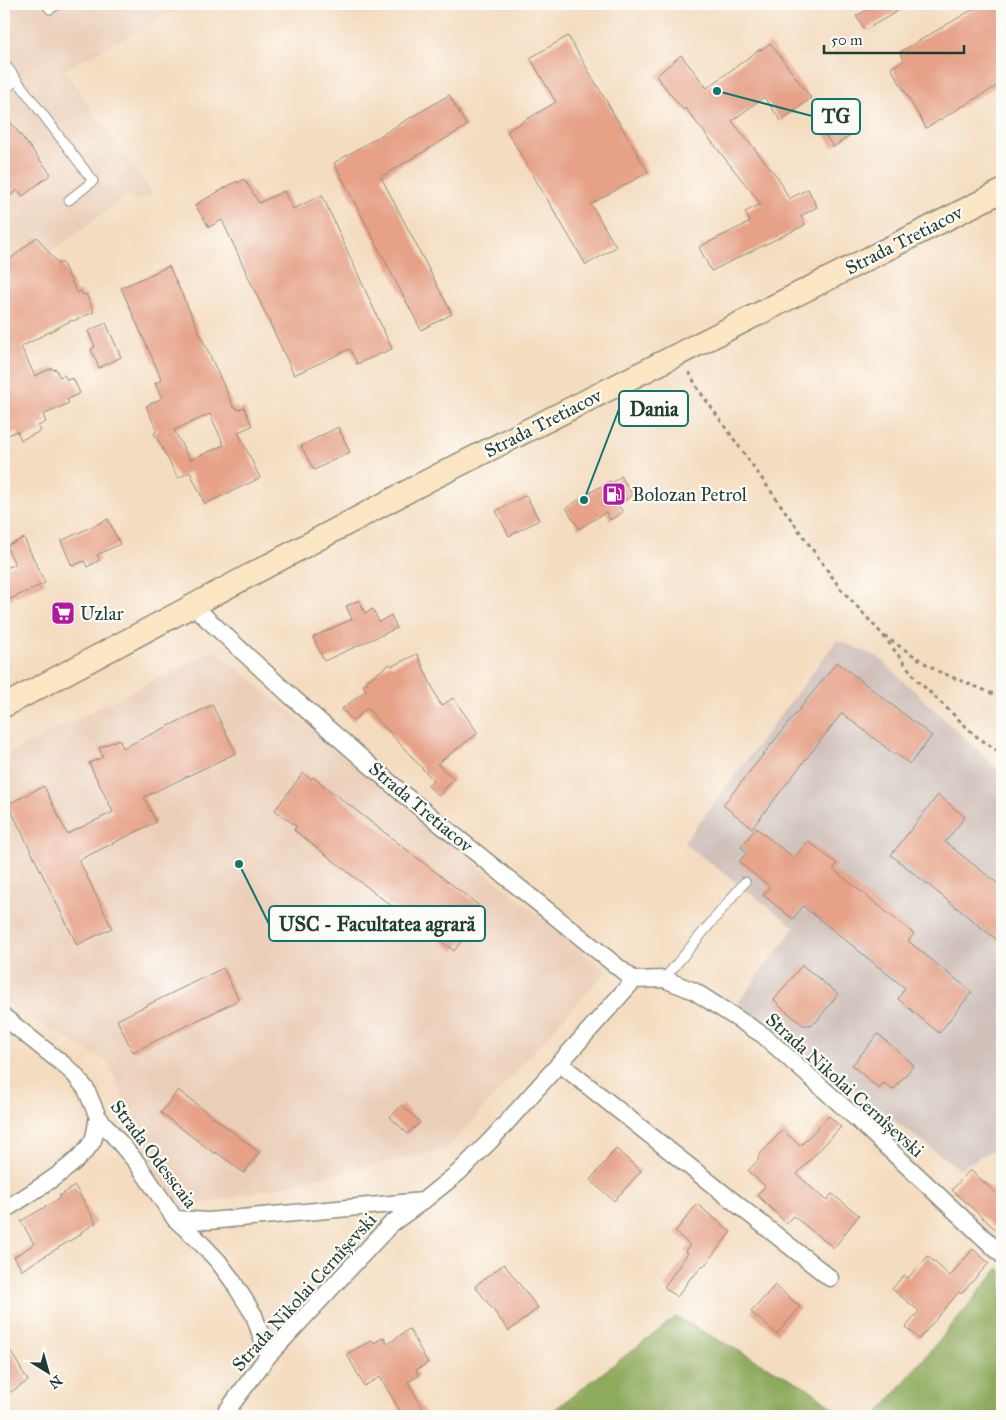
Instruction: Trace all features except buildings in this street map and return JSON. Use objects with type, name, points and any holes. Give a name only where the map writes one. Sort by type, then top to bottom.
[{"type":"street","name":"Strada Tretiacov","points":[[4,706],[429,480],[1002,191]]},
{"type":"street","name":"Strada Tretiacov","points":[[192,605],[293,698],[403,794],[634,980]]},
{"type":"street","name":"Strada Nikolai Cernîșevski","points":[[223,1416],[268,1356],[391,1224],[466,1166],[634,980],[664,979],[694,991],[763,1035],[858,1120],[1002,1255]]},
{"type":"street","name":"Strada Odesscaia","points":[[4,1018],[64,1065],[86,1089],[98,1117],[137,1164],[175,1219],[218,1261],[232,1280],[254,1315],[268,1356]]},
{"type":"street","points":[[560,1063],[830,1278]]},
{"type":"street","points":[[4,1210],[50,1180],[82,1156],[94,1139],[98,1117]]},
{"type":"street","name":"Strada Nikolai Cernîșevski","points":[[175,1219],[209,1220],[422,1201]]},
{"type":"lane","points":[[46,4],[50,9],[58,4]]},
{"type":"lane","points":[[4,63],[93,182],[69,200]]},
{"type":"lane","points":[[4,90],[17,80]]},
{"type":"lane","points":[[664,979],[745,882]]},
{"type":"path","points":[[679,354],[698,389],[834,580],[882,634],[918,681],[976,736],[1002,754]]},
{"type":"path","points":[[882,634],[937,671],[1002,699]]},
{"type":"shaded area","points":[[4,4],[188,4],[64,70],[152,193],[136,202],[129,194],[23,273],[4,278]]},
{"type":"shaded area","points":[[837,640],[878,657],[1002,773],[1002,1144],[959,1169],[738,1003],[795,927],[684,843]]},
{"type":"shaded area","points":[[214,650],[606,971],[448,1148],[185,1208],[171,1203],[108,1063],[4,1002],[4,756]]},
{"type":"green space","points":[[999,1268],[1002,1273],[1002,1416],[876,1416]]},
{"type":"green space","points":[[676,1317],[808,1388],[844,1416],[546,1416]]},
{"type":"place","name":"TG","points":[[717,91]]},
{"type":"place","name":"Bolozan Petrol","points":[[614,494]]},
{"type":"place","name":"Dania","points":[[584,500]]},
{"type":"place","name":"Uzlar","points":[[63,613]]},
{"type":"place","name":"USC - Facultatea agrară","points":[[239,864]]}]
